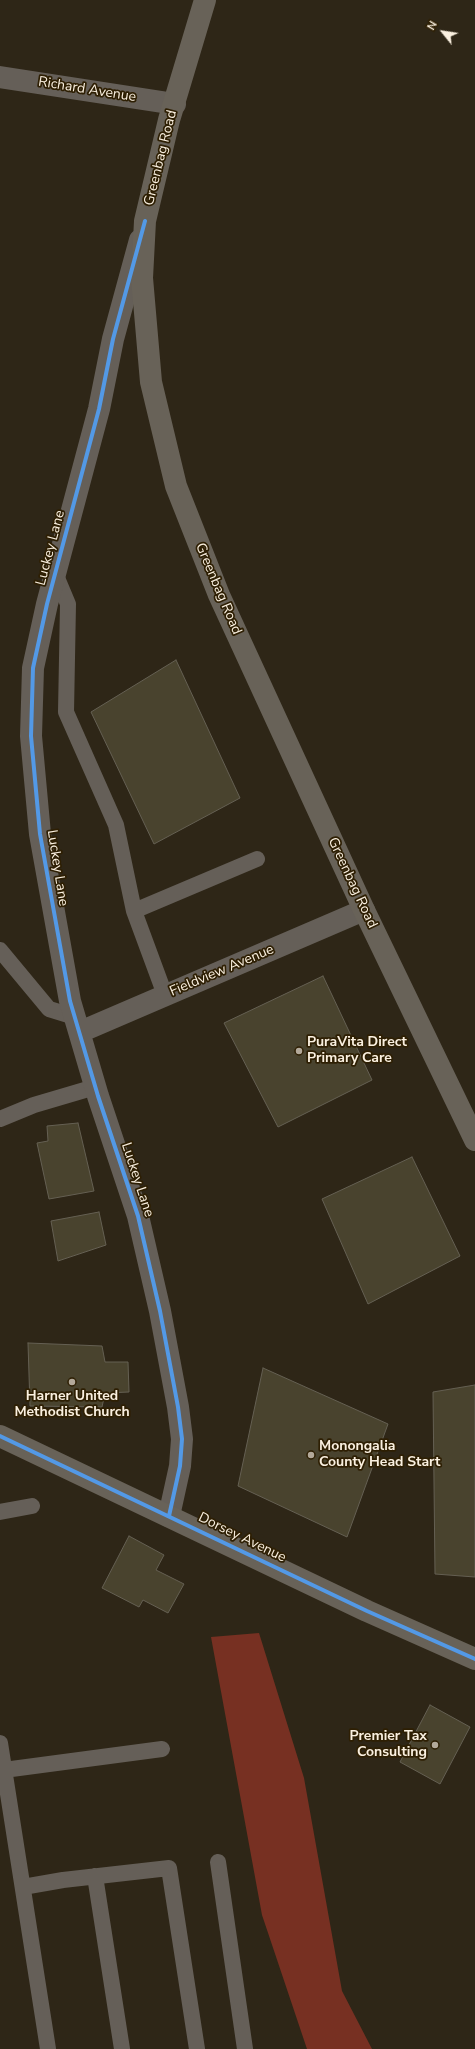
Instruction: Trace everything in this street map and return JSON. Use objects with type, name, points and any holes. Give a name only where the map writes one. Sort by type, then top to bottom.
[{"type":"main road","name":"Greenbag Road","points":[[205,0],[175,104],[145,221],[142,278],[151,382],[176,486],[220,595],[364,910],[475,1140]]},
{"type":"main road","name":"Dorsey Avenue","points":[[0,1436],[367,1611],[475,1659]]},
{"type":"street","name":"Richard Avenue","points":[[0,77],[175,104]]},
{"type":"street","name":"Luckey Lane","points":[[145,221],[113,339],[99,409],[47,604],[33,668],[31,736],[40,834],[54,919],[70,1001],[95,1087],[138,1216],[160,1311],[178,1407],[182,1439],[180,1466],[169,1516]]},
{"type":"street","name":"Fieldview Avenue","points":[[77,1025],[165,995],[364,910]]},
{"type":"lane","points":[[55,573],[68,604],[66,712],[116,825],[134,911],[165,995]]},
{"type":"lane","points":[[134,911],[257,859]]},
{"type":"lane","points":[[0,950],[50,1008],[77,1025]]},
{"type":"lane","points":[[0,1119],[34,1105],[95,1087]]},
{"type":"lane","points":[[0,1512],[32,1506]]},
{"type":"lane","points":[[0,1743],[48,2049]]},
{"type":"lane","points":[[4,1770],[162,1749]]},
{"type":"lane","points":[[218,1862],[245,2049]]},
{"type":"lane","points":[[23,1887],[95,1876],[169,1868],[197,2049]]},
{"type":"lane","points":[[95,1876],[122,2049]]},
{"type":"shaded area","points":[[259,1633],[304,1778],[342,1991],[372,2049],[307,2049],[262,1915],[211,1637]]},
{"type":"building","points":[[176,660],[240,798],[154,844],[91,712]]},
{"type":"building","name":"PuraVita Direct Primary Care","points":[[323,976],[372,1080],[278,1127],[224,1023]]},
{"type":"building","points":[[78,1123],[94,1191],[49,1199],[37,1143],[48,1141],[47,1126]]},
{"type":"building","points":[[412,1157],[460,1256],[368,1304],[322,1199]]},
{"type":"building","points":[[99,1212],[106,1245],[58,1261],[51,1221]]},
{"type":"building","points":[[28,1343],[102,1346],[105,1362],[128,1362],[129,1392],[105,1393],[102,1407],[30,1406]]},
{"type":"building","name":"Monongalia County Head Start","points":[[263,1368],[388,1424],[347,1537],[238,1486]]},
{"type":"building","points":[[475,1385],[475,1577],[435,1574],[433,1392]]},
{"type":"building","points":[[129,1536],[164,1555],[156,1570],[184,1584],[168,1613],[143,1600],[139,1607],[102,1588]]},
{"type":"building","name":"Premier Tax Consulting","points":[[430,1705],[470,1727],[440,1784],[400,1762]]},
{"type":"cycle path","points":[[145,221],[113,339],[99,409],[47,604],[33,668],[31,736],[40,834],[70,1001],[98,1096],[138,1216],[160,1311],[178,1407],[182,1439],[180,1466],[169,1516]]},
{"type":"cycle path","points":[[0,1436],[367,1611],[475,1659]]},
{"type":"place","name":"PuraVita Direct Primary Care","points":[[299,1051]]},
{"type":"place","name":"Harner United Methodist Church","points":[[72,1382]]},
{"type":"place","name":"Monongalia County Head Start","points":[[311,1455]]},
{"type":"place","name":"Premier Tax Consulting","points":[[435,1745]]}]
